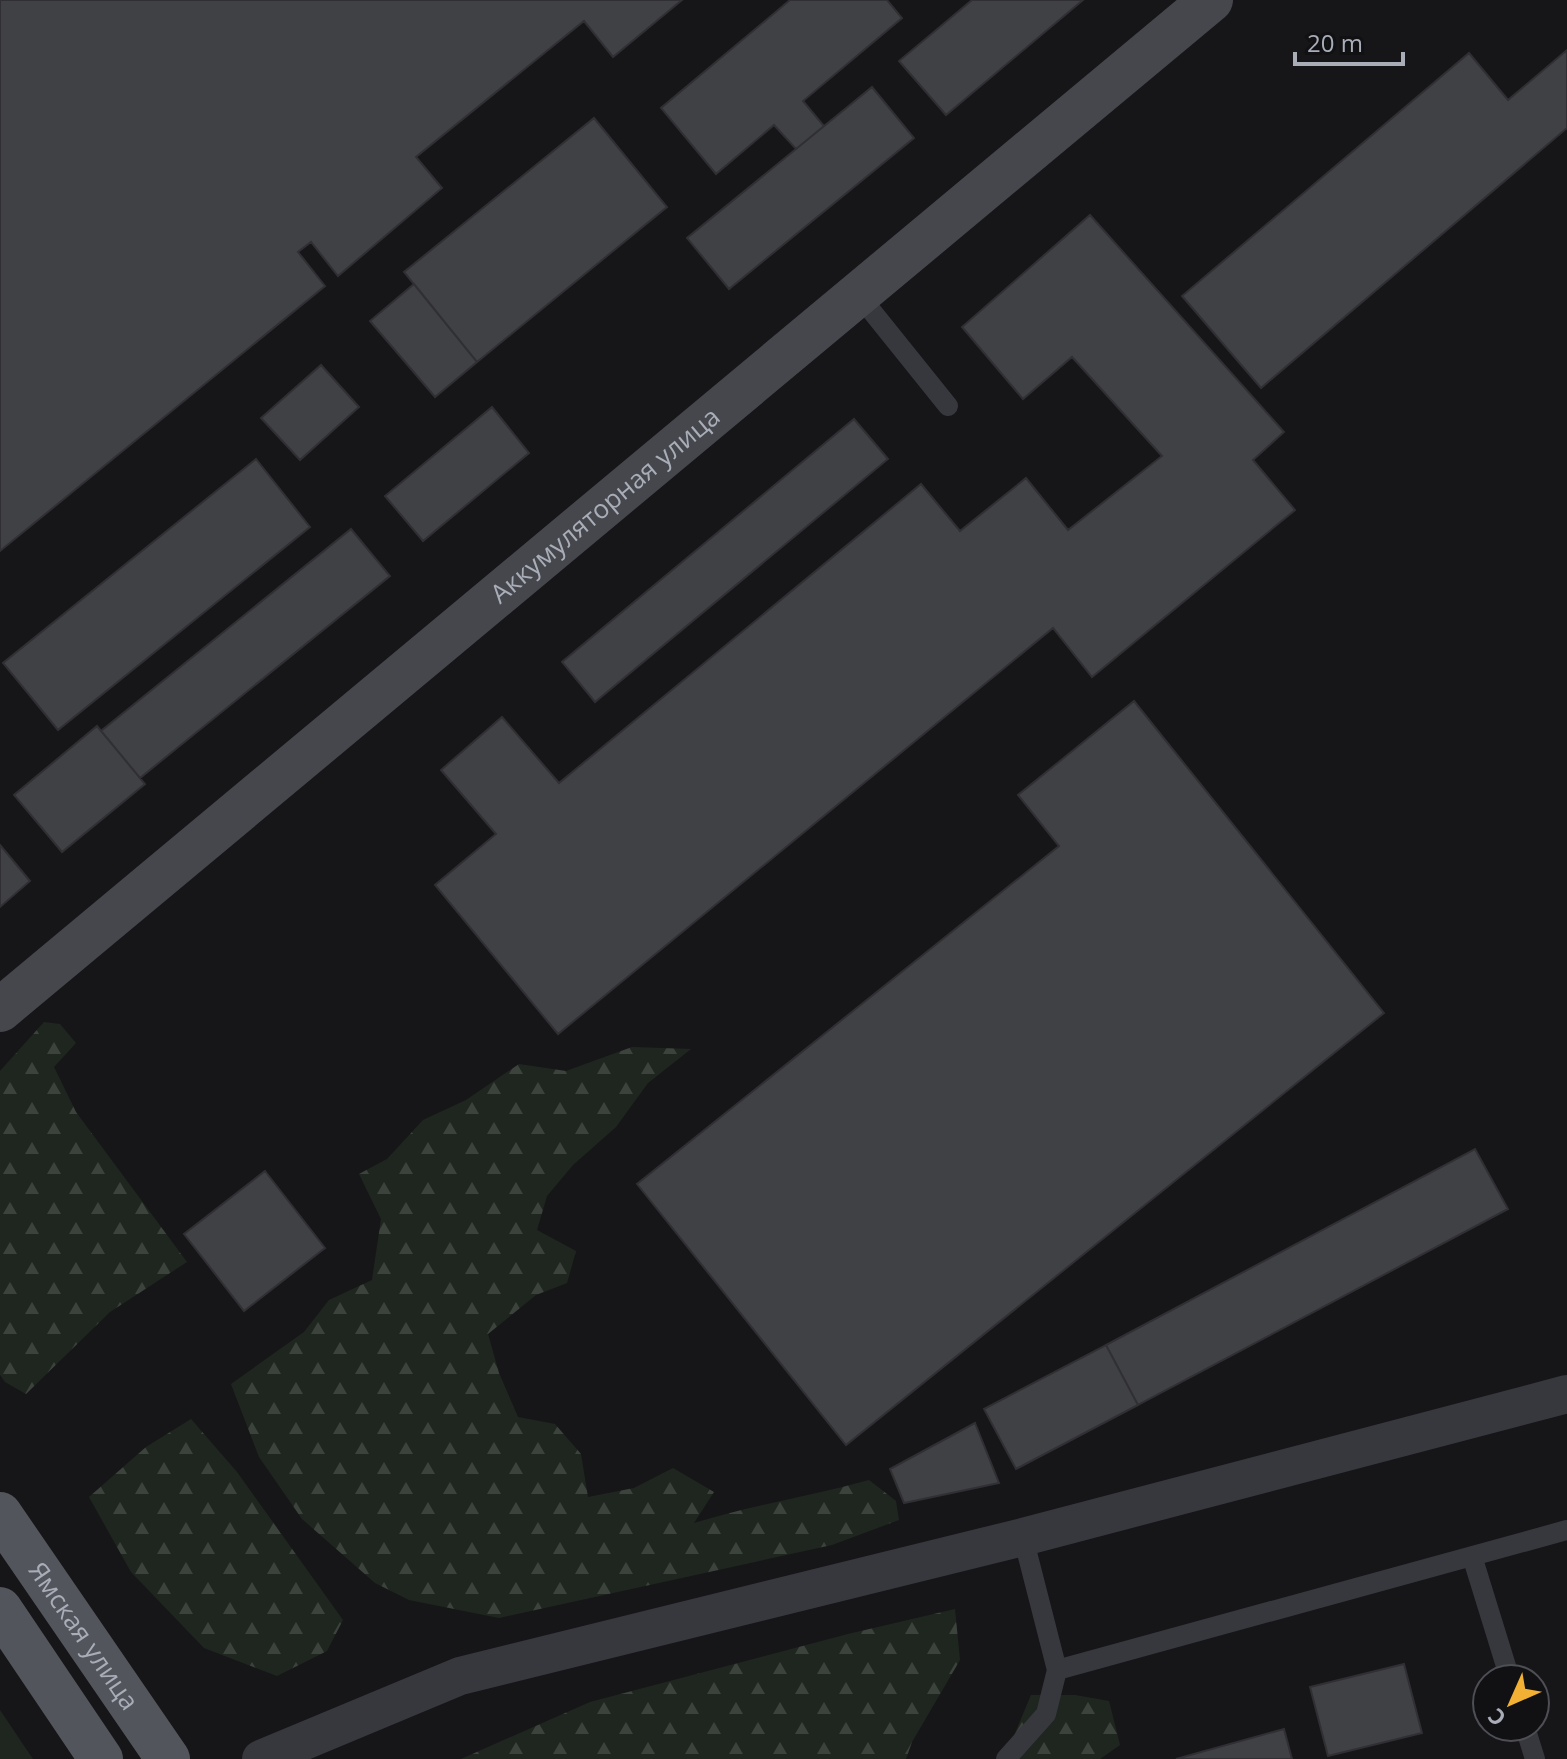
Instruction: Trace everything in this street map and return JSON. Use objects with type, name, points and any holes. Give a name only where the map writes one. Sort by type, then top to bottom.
[{"type":"main road","name":"Ямская улица","points":[[0,1514],[168,1759]]},
{"type":"main road","name":"Ямская улица","points":[[0,1609],[101,1759]]},
{"type":"street","name":"Аккумуляторная улица","points":[[0,1010],[1211,0]]},
{"type":"street","points":[[261,1759],[460,1676],[1023,1537],[1567,1394]]},
{"type":"lane","points":[[858,294],[948,406]]},
{"type":"lane","points":[[1057,1670],[1567,1530]]},
{"type":"lane","points":[[1006,1759],[1046,1714],[1057,1670],[1023,1537]]},
{"type":"lane","points":[[1472,1556],[1505,1663]]},
{"type":"green space","points":[[44,1022],[60,1024],[76,1043],[54,1067],[76,1112],[187,1262],[110,1312],[26,1394],[5,1382],[0,1375],[0,1071]]},
{"type":"green space","points":[[632,1047],[691,1049],[648,1083],[616,1127],[573,1165],[547,1196],[537,1230],[576,1251],[567,1283],[536,1295],[488,1334],[499,1373],[518,1417],[555,1424],[581,1454],[588,1497],[634,1488],[673,1468],[714,1492],[694,1523],[869,1480],[896,1501],[899,1520],[832,1545],[499,1618],[409,1600],[375,1583],[302,1519],[259,1457],[231,1384],[304,1332],[329,1300],[372,1280],[381,1219],[359,1174],[387,1159],[423,1120],[466,1100],[519,1064],[566,1071]]},
{"type":"green space","points":[[191,1419],[237,1472],[343,1620],[327,1651],[277,1676],[204,1648],[131,1572],[89,1497],[146,1447]]},
{"type":"green space","points":[[955,1609],[960,1660],[912,1742],[906,1759],[461,1759],[590,1702]]},
{"type":"green space","points":[[1031,1695],[1075,1695],[1109,1701],[1120,1745],[1100,1759],[1006,1759]]},
{"type":"green space","points":[[0,1710],[33,1759],[0,1759]]},
{"type":"building","points":[[0,0],[682,0],[613,57],[584,21],[416,157],[442,188],[338,276],[311,242],[298,252],[325,286],[0,551]]},
{"type":"building","points":[[790,0],[887,0],[902,18],[803,101],[824,126],[796,149],[774,125],[716,174],[661,108]]},
{"type":"building","points":[[972,0],[1083,0],[946,115],[899,61]]},
{"type":"building","points":[[1567,50],[1567,128],[1261,388],[1182,296],[1469,53],[1508,100]]},
{"type":"building","points":[[872,87],[914,138],[729,289],[687,238]]},
{"type":"building","points":[[594,118],[667,207],[477,362],[404,272]]},
{"type":"building","points":[[1090,215],[1284,432],[1253,460],[1295,510],[1092,677],[1053,628],[558,1034],[435,885],[496,834],[441,770],[502,717],[559,783],[921,484],[960,531],[1026,478],[1068,530],[1162,456],[1072,357],[1023,399],[962,327]]},
{"type":"building","points":[[414,284],[477,362],[435,397],[370,321]]},
{"type":"building","points":[[321,365],[359,407],[300,460],[261,418]]},
{"type":"building","points":[[492,407],[529,453],[423,541],[385,496]]},
{"type":"building","points":[[854,419],[888,459],[595,702],[562,662]]},
{"type":"building","points":[[256,459],[310,527],[58,730],[3,663]]},
{"type":"building","points":[[351,529],[390,576],[140,778],[101,731]]},
{"type":"building","points":[[1134,701],[1384,1013],[846,1445],[637,1184],[1059,846],[1018,795]]},
{"type":"building","points":[[97,726],[145,784],[62,852],[14,795]]},
{"type":"building","points":[[0,845],[30,881],[0,907]]},
{"type":"building","points":[[1475,1149],[1508,1209],[1138,1405],[1106,1345]]},
{"type":"building","points":[[265,1171],[325,1248],[244,1311],[184,1234]]},
{"type":"building","points":[[1106,1345],[1138,1405],[1016,1469],[984,1409]]},
{"type":"building","points":[[975,1423],[999,1483],[904,1503],[890,1469]]},
{"type":"building","points":[[1404,1664],[1422,1733],[1328,1756],[1310,1687]]},
{"type":"building","points":[[1284,1729],[1292,1759],[1176,1759]]}]
